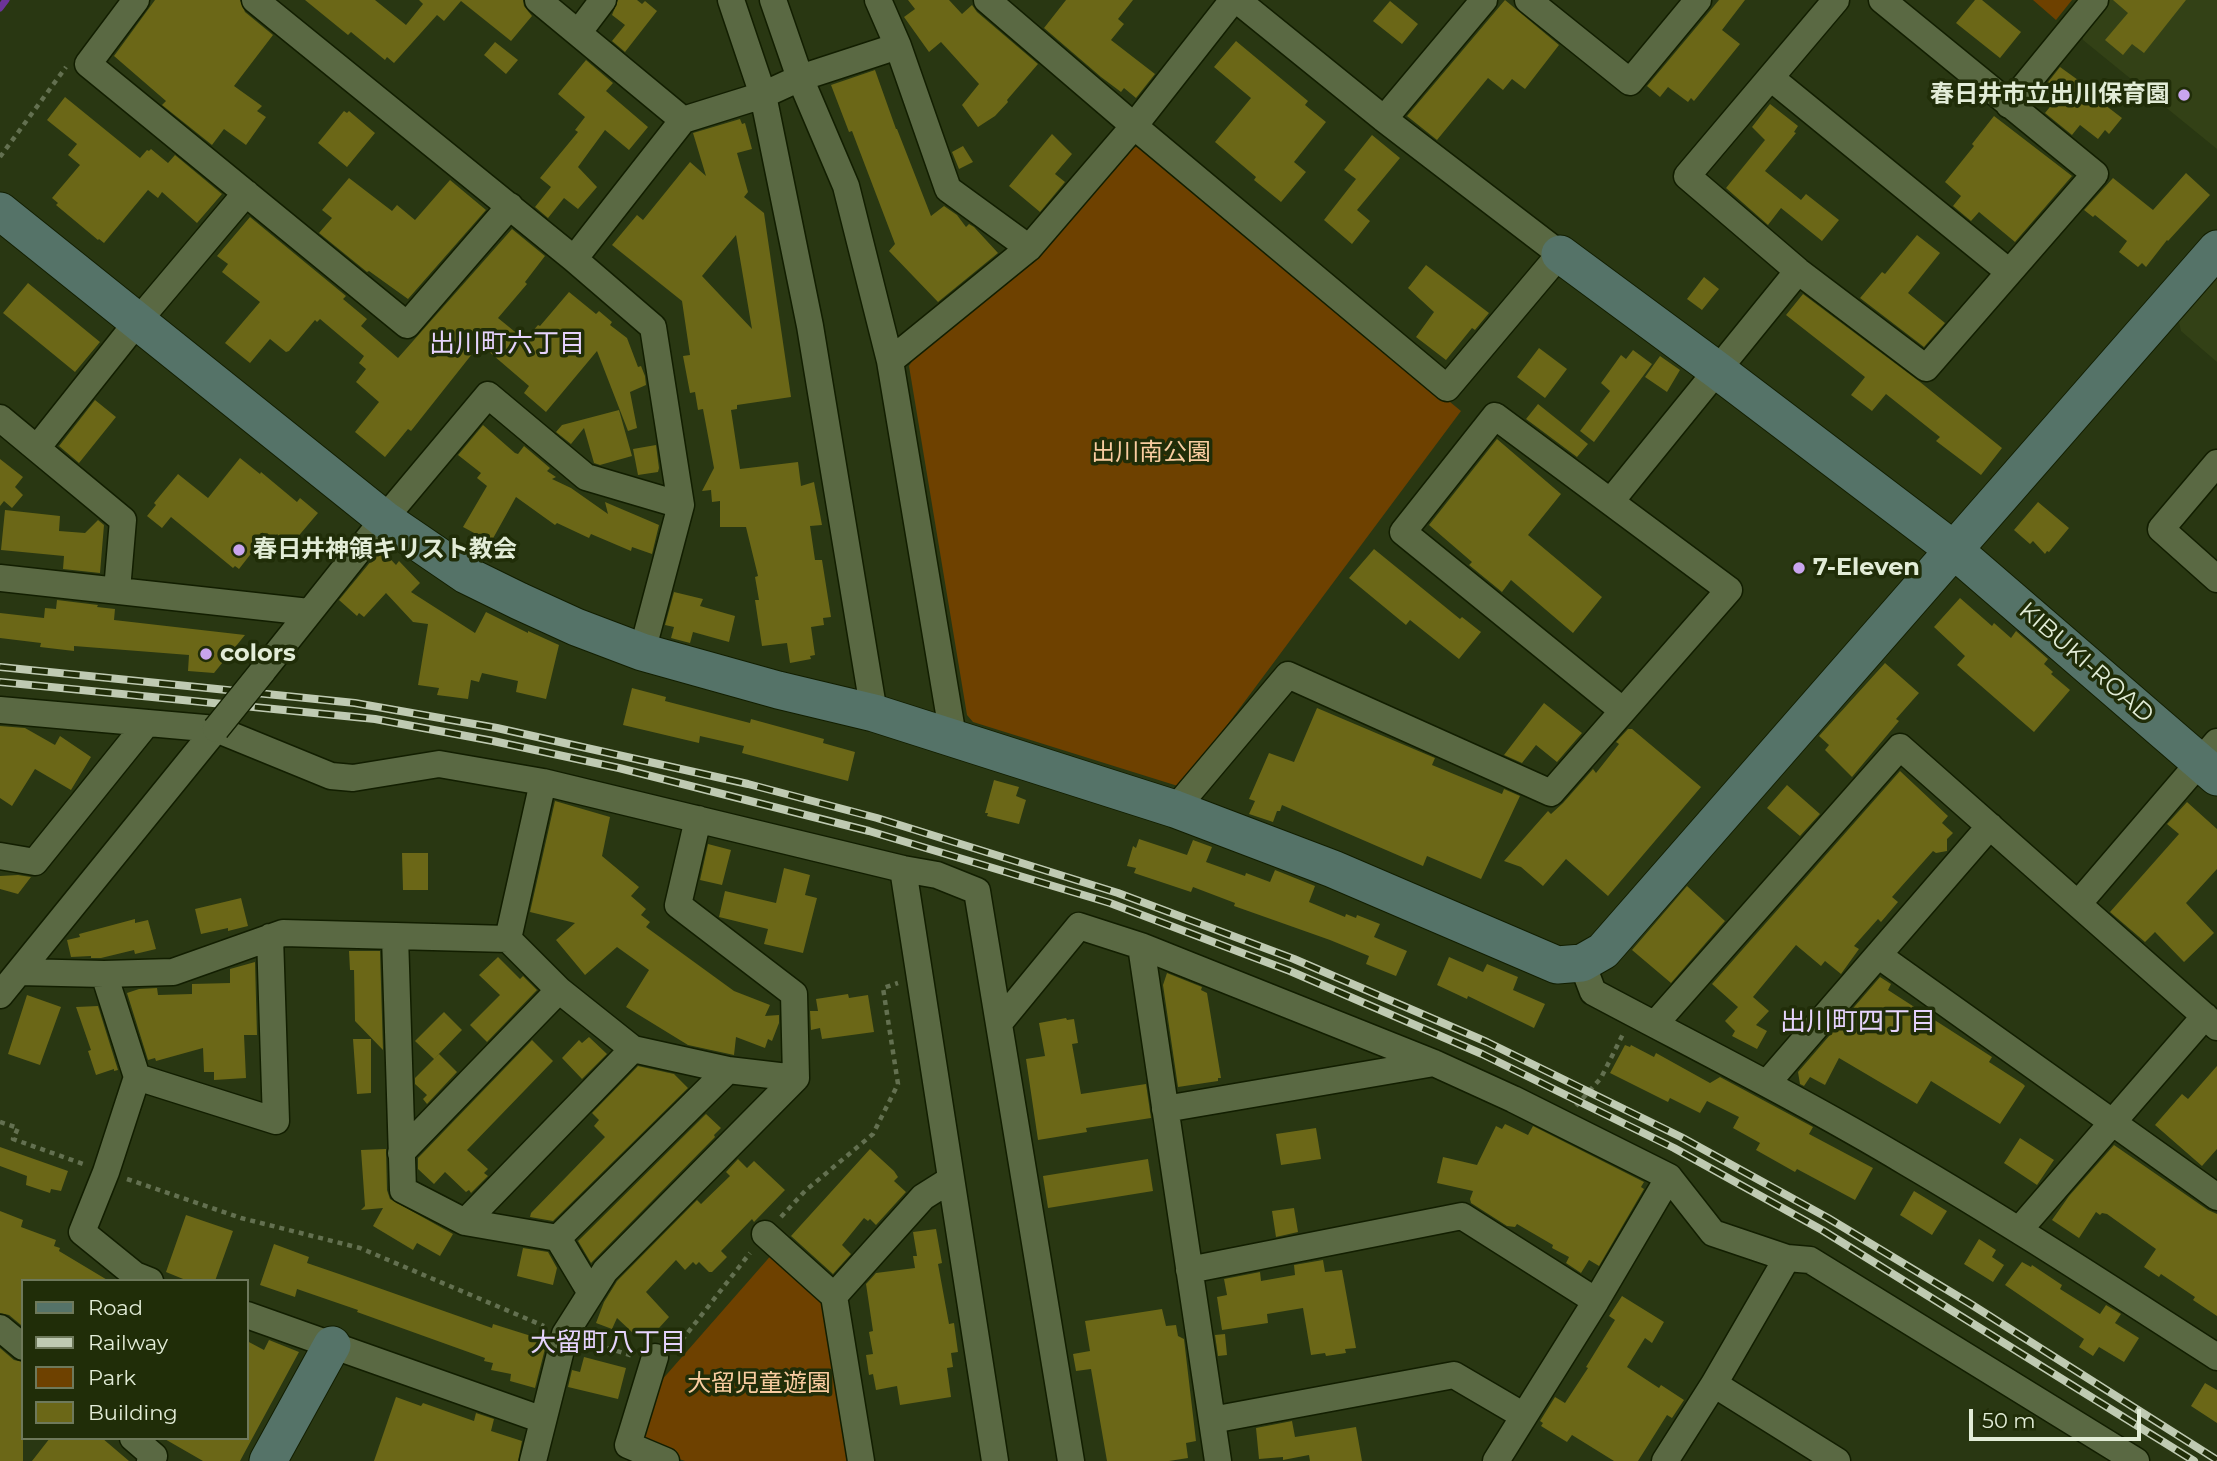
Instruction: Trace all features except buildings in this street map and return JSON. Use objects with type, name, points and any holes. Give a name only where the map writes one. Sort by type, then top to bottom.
[{"type":"street","points":[[136,0],[88,64],[407,326],[510,206]]},
{"type":"street","points":[[255,0],[510,206],[653,327],[681,505],[642,652]]},
{"type":"street","points":[[538,0],[683,120]]},
{"type":"street","points":[[578,33],[603,0]]},
{"type":"street","points":[[731,0],[763,94],[810,326],[874,713]]},
{"type":"street","points":[[773,0],[800,78],[846,186],[890,360],[953,737]]},
{"type":"street","points":[[878,0],[898,46],[948,190],[1029,248]]},
{"type":"street","points":[[890,360],[1029,248],[1134,126],[1235,0],[1560,254],[1447,388],[1134,126],[987,0]]},
{"type":"street","points":[[1384,119],[1484,0]]},
{"type":"street","points":[[1528,0],[1630,82],[1698,0]]},
{"type":"street","points":[[1836,0],[1688,176],[1798,271],[1926,368],[2095,174],[1882,0]]},
{"type":"street","points":[[2009,105],[2095,0]]},
{"type":"street","points":[[574,259],[683,120],[898,46]]},
{"type":"street","points":[[1770,78],[2009,272]]},
{"type":"street","points":[[37,448],[138,321],[246,193]]},
{"type":"street","points":[[0,211],[384,519],[466,575],[576,627],[642,652],[778,690],[874,713],[1175,808],[1333,869],[1557,965],[1582,963],[1603,951],[2217,248]]},
{"type":"street","name":"KIBUKI-ROAD","points":[[1560,254],[1954,550],[2211,761]]},
{"type":"street","points":[[1611,501],[1798,271]]},
{"type":"street","points":[[0,995],[384,519],[488,395],[586,477],[681,505]]},
{"type":"street","points":[[1175,808],[1288,675],[1550,793],[1729,590],[1495,416],[1403,532],[1622,710]]},
{"type":"street","points":[[0,418],[123,520],[117,590]]},
{"type":"street","points":[[2217,463],[2161,529],[2217,579]]},
{"type":"street","points":[[0,578],[309,612]]},
{"type":"street","points":[[0,710],[216,729],[331,776],[353,778],[439,764],[543,782],[937,875],[977,891],[1071,1461]]},
{"type":"street","points":[[0,856],[35,862],[147,723]]},
{"type":"street","points":[[1644,1019],[1900,747],[2211,1022],[2113,1123],[2019,1230]]},
{"type":"street","points":[[2078,904],[2211,761]]},
{"type":"street","points":[[508,939],[543,782]]},
{"type":"street","points":[[533,1461],[565,1334],[605,1271],[796,1078],[794,994],[678,905],[698,819]]},
{"type":"street","points":[[1768,1082],[1990,826]]},
{"type":"street","points":[[903,869],[995,1461]]},
{"type":"street","points":[[1000,1022],[1079,926],[1141,946],[1434,1063],[1669,1177],[1713,1233],[1787,1258],[1810,1260],[2110,1454],[2136,1461]]},
{"type":"street","points":[[19,972],[173,972],[283,933],[508,939],[559,990],[633,1049],[727,1070],[796,1078]]},
{"type":"street","points":[[394,936],[403,1190],[465,1222],[558,1238],[591,1293]]},
{"type":"street","points":[[137,1077],[276,1121],[270,937]]},
{"type":"street","points":[[1141,946],[1218,1461]]},
{"type":"street","points":[[1878,955],[2217,1197]]},
{"type":"street","points":[[1582,963],[1593,992],[1768,1082],[1905,1161],[2019,1230],[2217,1357]]},
{"type":"street","points":[[104,974],[137,1077],[106,1172],[82,1232],[135,1275],[145,1279]]},
{"type":"street","points":[[401,1153],[559,990]]},
{"type":"street","points":[[465,1222],[633,1049]]},
{"type":"street","points":[[1165,1109],[1434,1063]]},
{"type":"street","points":[[558,1238],[727,1070]]},
{"type":"street","points":[[1496,1461],[1596,1301],[1669,1177]]},
{"type":"street","points":[[834,1296],[923,1197],[950,1180]]},
{"type":"street","points":[[1189,1270],[1462,1216],[1596,1301]]},
{"type":"street","points":[[765,1234],[834,1296],[861,1461]]},
{"type":"street","points":[[1665,1461],[1714,1384],[1787,1258]]},
{"type":"street","points":[[248,1315],[543,1420]]},
{"type":"street","points":[[0,1328],[21,1345]]},
{"type":"street","points":[[268,1461],[332,1345]]},
{"type":"street","points":[[655,1357],[628,1445],[666,1461]]},
{"type":"street","points":[[1212,1420],[1454,1375],[1524,1416]]},
{"type":"street","points":[[1714,1384],[1837,1461]]},
{"type":"street","points":[[135,1440],[154,1456],[150,1461]]},
{"type":"path","points":[[0,157],[67,65]]},
{"type":"path","points":[[1561,1123],[1601,1078],[1644,1019]]},
{"type":"shaded area","name":"春日井市立出川保育園","points":[[2106,0],[2217,0],[2217,149],[2083,40],[2082,29]]},
{"type":"shaded area","points":[[2217,279],[2217,362],[2181,331],[2179,322]]},
{"type":"green space","points":[[2033,0],[2072,0],[2056,20]]},
{"type":"green space","name":"出川南公園","points":[[1138,147],[1461,411],[1181,787],[973,722],[967,715],[909,366],[914,358],[1039,258],[1128,148]]},
{"type":"green space","name":"大留児童遊園","points":[[774,1252],[825,1306],[850,1461],[685,1461],[642,1446],[653,1390]]},
{"type":"waterway","points":[[0,8],[6,0]]},
{"type":"railway","points":[[0,667],[355,703],[497,728],[748,784],[877,818],[1118,893],[1294,959],[1487,1042],[1681,1137],[1828,1218],[1969,1303],[2217,1460]]},
{"type":"railway","points":[[0,682],[375,719],[493,741],[619,768],[869,831],[1110,903],[1290,971],[1482,1054],[1674,1148],[1822,1230],[2194,1461]]},
{"type":"place","name":"春日井市立出川保育園","points":[[2184,95]]},
{"type":"place","name":"春日井神領キリスト教会","points":[[239,550]]},
{"type":"place","name":"7-Eleven","points":[[1799,568]]},
{"type":"place","name":"colors","points":[[206,654]]},
{"type":"district","name":"出川町六丁目","points":[[507,344]]},
{"type":"district","name":"出川町四丁目","points":[[1858,1022]]},
{"type":"district","name":"大留町八丁目","points":[[608,1343]]}]
